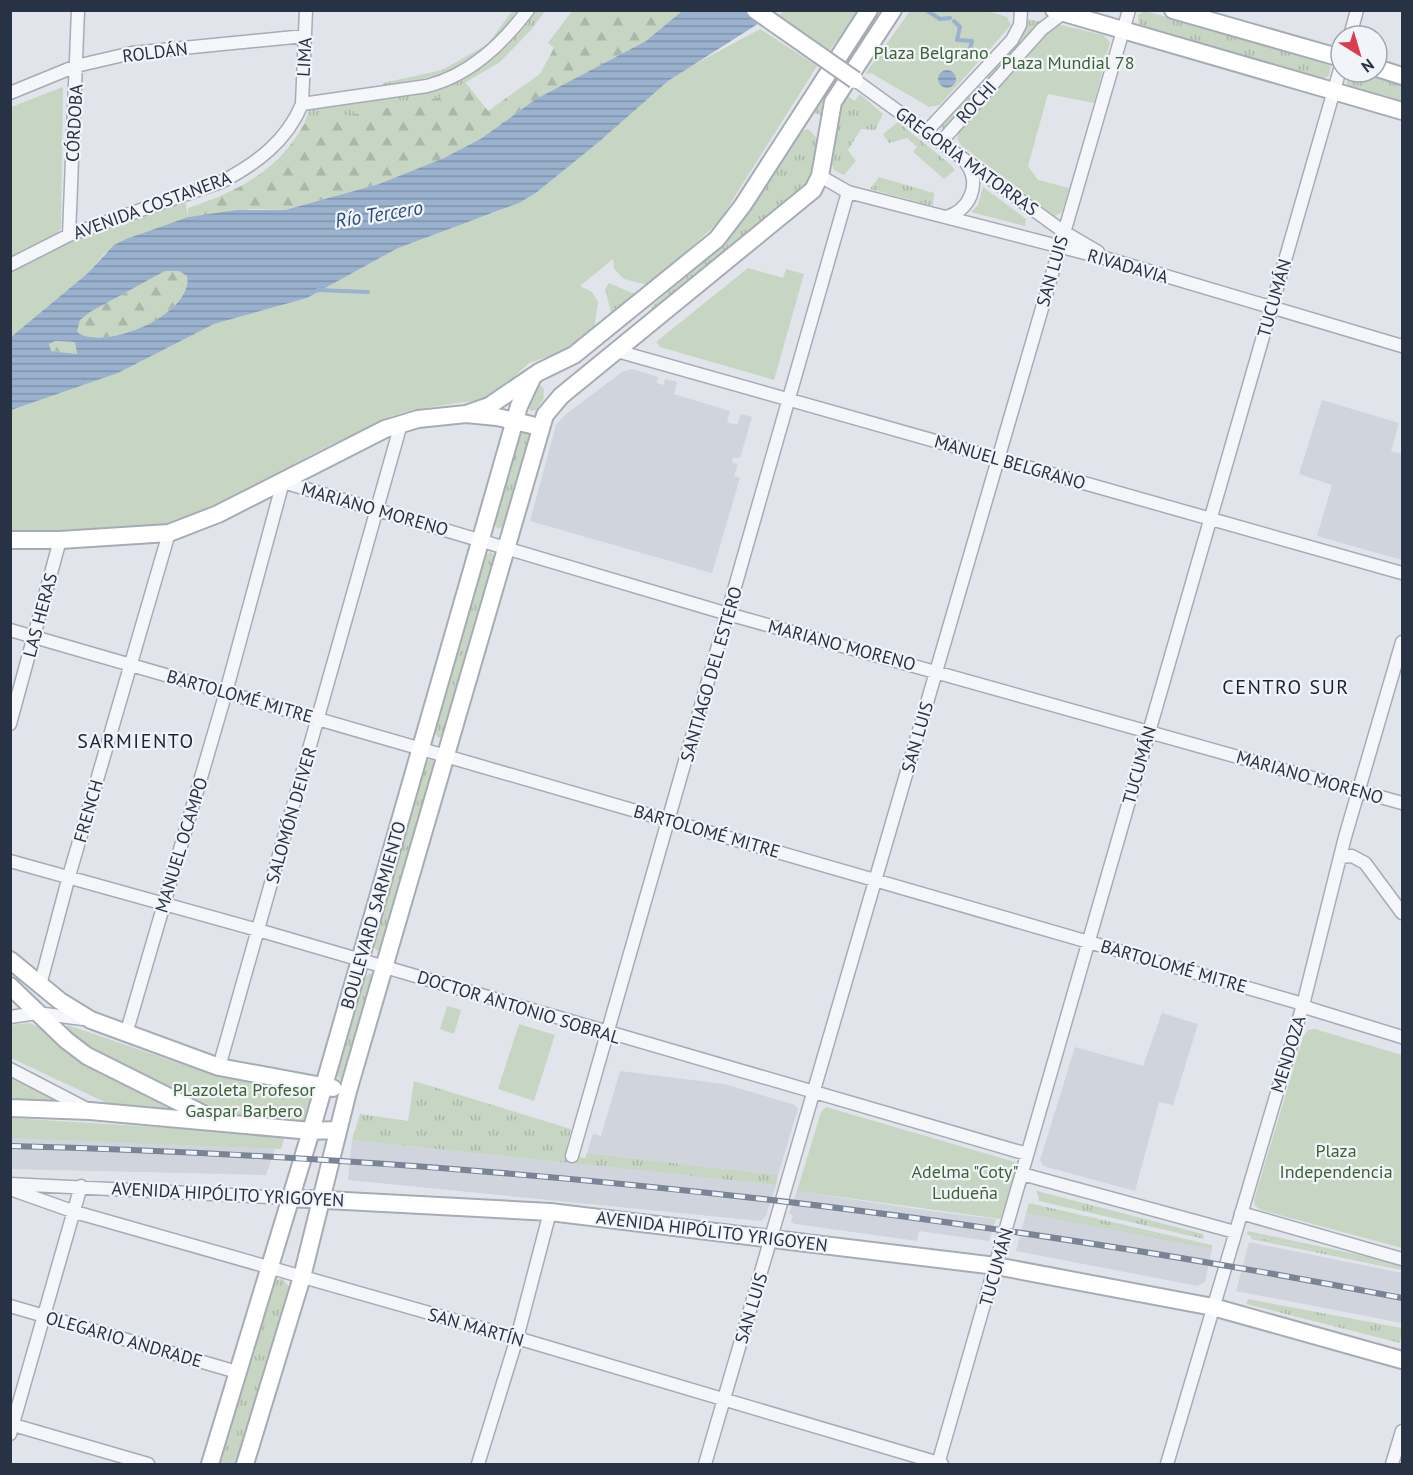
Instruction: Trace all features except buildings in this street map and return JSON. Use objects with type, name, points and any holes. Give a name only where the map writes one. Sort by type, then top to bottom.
[{"type":"main road","points":[[755,10],[855,80]]},
{"type":"main road","points":[[10,540],[60,540],[169,533],[283,482],[401,424],[418,419],[466,414],[489,406],[538,374],[574,356],[725,230],[869,10]]},
{"type":"main road","points":[[552,405],[807,196],[820,176],[830,111],[837,92],[893,10]]},
{"type":"main road","points":[[1173,10],[1329,55]]},
{"type":"main road","points":[[1059,12],[1402,111]]},
{"type":"main road","points":[[794,124],[806,121],[815,123],[826,140]]},
{"type":"main road","points":[[639,304],[654,321]]},
{"type":"main road","points":[[538,374],[554,390],[552,405]]},
{"type":"main road","name":"BOULEVARD SARMIENTO","points":[[210,1464],[311,1131],[523,396],[538,374]]},
{"type":"main road","name":"BOULEVARD SARMIENTO","points":[[245,1464],[302,1277],[337,1130],[540,427],[552,405]]},
{"type":"main road","points":[[466,414],[540,427]]},
{"type":"main road","points":[[10,960],[40,985],[91,1020],[126,1034],[219,1067],[348,1091]]},
{"type":"main road","points":[[10,986],[37,1013],[87,1056],[222,1123]]},
{"type":"main road","points":[[10,1108],[90,1111],[311,1131],[337,1130]]},
{"type":"main road","name":"AVENIDA HIPÓLITO YRIGOYEN","points":[[289,1198],[550,1212],[773,1237],[996,1266],[1213,1307],[1402,1360]]},
{"type":"street","name":"CÓRDOBA","points":[[69,235],[78,10]]},
{"type":"street","name":"LIMA","points":[[302,104],[306,10]]},
{"type":"street","points":[[302,104],[427,86],[443,81],[490,53],[528,10]]},
{"type":"street","name":"ROCHI","points":[[927,131],[1012,40],[1020,25],[1021,10]]},
{"type":"street","name":"SAN LUIS","points":[[705,1464],[1129,10]]},
{"type":"street","name":"ROCHI","points":[[941,142],[1059,12]]},
{"type":"street","name":"ROLDÁN","points":[[10,93],[76,66],[132,53],[305,36]]},
{"type":"street","name":"GREGORIA MATORRAS","points":[[855,80],[1064,232],[1112,260]]},
{"type":"street","name":"TUCUMÁN","points":[[940,1464],[1148,732],[1336,84]]},
{"type":"street","name":"AVENIDA COSTANERA","points":[[10,265],[69,235],[221,182],[242,171],[274,146],[289,129],[302,104]]},
{"type":"street","points":[[946,217],[965,208],[970,198],[973,178],[962,158]]},
{"type":"street","name":"RIVADAVIA","points":[[820,176],[848,192],[1112,260],[1402,346]]},
{"type":"street","name":"SANTIAGO DEL ESTERO","points":[[572,1156],[670,821],[787,400],[848,192]]},
{"type":"street","name":"MANUEL BELGRANO","points":[[616,351],[1402,573]]},
{"type":"street","name":"SALOMÓN DEIVER","points":[[219,1067],[401,424]]},
{"type":"street","name":"MARIANO MORENO","points":[[283,482],[378,508],[728,614],[1402,803]]},
{"type":"street","name":"MANUEL OCAMPO","points":[[126,1034],[226,692],[283,482]]},
{"type":"street","name":"FRENCH","points":[[40,985],[69,876],[169,533]]},
{"type":"street","name":"LAS HERAS","points":[[10,724],[60,540]]},
{"type":"street","name":"BARTOLOMÉ MITRE","points":[[10,630],[1089,942],[1303,1005],[1402,1037]]},
{"type":"street","name":"MENDOZA","points":[[1167,1464],[1303,1005],[1340,857],[1402,642]]},
{"type":"street","points":[[1340,857],[1352,856],[1365,863],[1402,913]]},
{"type":"street","name":"DOCTOR ANTONIO SOBRAL","points":[[10,861],[258,930],[1027,1155]]},
{"type":"street","points":[[10,1017],[37,1013],[91,1020]]},
{"type":"street","points":[[10,1069],[90,1111]]},
{"type":"street","points":[[1022,1174],[1235,1232]]},
{"type":"street","name":"AVENIDA HIPÓLITO YRIGOYEN","points":[[10,1184],[289,1198]]},
{"type":"street","points":[[81,1186],[11,1428],[148,1464]]},
{"type":"street","name":"SAN MARTÍN","points":[[10,1189],[75,1212],[517,1338],[940,1464]]},
{"type":"street","points":[[478,1464],[517,1338],[550,1212]]},
{"type":"street","points":[[1241,1213],[1402,1259]]},
{"type":"street","name":"OLEGARIO ANDRADE","points":[[10,1306],[237,1372]]},
{"type":"street","points":[[1392,1464],[1402,1431]]},
{"type":"shaded area","points":[[632,369],[658,377],[657,383],[664,385],[665,379],[677,382],[674,394],[730,411],[727,422],[737,425],[741,414],[752,417],[740,458],[733,458],[732,462],[738,465],[734,476],[740,478],[712,573],[530,521],[556,425],[565,415],[622,372]]},
{"type":"shaded area","points":[[1322,400],[1399,423],[1391,451],[1402,454],[1402,560],[1317,536],[1332,485],[1299,474]]},
{"type":"shaded area","points":[[1162,1013],[1198,1024],[1173,1105],[1159,1102],[1135,1191],[1043,1166],[1040,1160],[1075,1047],[1143,1066]]},
{"type":"shaded area","points":[[620,1071],[724,1084],[795,1105],[798,1109],[778,1175],[587,1153],[593,1134],[601,1136]]},
{"type":"shaded area","points":[[11,1138],[275,1149],[266,1175],[11,1169]]},
{"type":"shaded area","points":[[352,1140],[776,1185],[766,1216],[761,1221],[348,1180]]},
{"type":"shaded area","points":[[797,1191],[996,1219],[989,1241],[919,1231],[917,1241],[795,1224],[791,1222],[793,1215],[789,1214]]},
{"type":"shaded area","points":[[1026,1213],[1207,1247],[1212,1249],[1205,1282],[1198,1286],[1016,1251]]},
{"type":"shaded area","points":[[1249,1242],[1402,1273],[1402,1323],[1236,1291]]},
{"type":"green space","points":[[786,10],[858,11],[830,50],[779,15]]},
{"type":"green space","points":[[512,11],[522,11],[486,50],[444,74],[383,87],[383,83],[442,70],[488,44]]},
{"type":"green space","points":[[536,11],[545,11],[531,30],[500,62],[441,97],[304,124],[309,110],[409,94],[458,78],[480,67],[500,52]]},
{"type":"green space","points":[[572,11],[682,11],[646,41],[536,99],[482,138],[444,158],[379,184],[285,210],[252,209],[188,217],[188,208],[239,187],[269,167],[282,155],[304,124],[441,97],[465,82],[488,111],[540,74],[554,48],[548,43]]},
{"type":"green space","points":[[881,11],[884,11],[824,95],[821,115],[811,112]]},
{"type":"green space","name":"Plaza Belgrano","points":[[910,11],[988,11],[1007,17],[1011,25],[940,105],[929,107],[871,73],[865,74]]},
{"type":"green space","points":[[1145,11],[1325,61],[1329,65],[1329,76],[1320,80],[1139,27],[1138,15]]},
{"type":"green space","points":[[1027,19],[1041,22],[943,129],[941,127],[1022,37]]},
{"type":"green space","name":"Plaza Mundial 78","points":[[1057,24],[1103,35],[1110,42],[1094,103],[1048,94],[1028,166],[1038,180],[1069,188],[1062,212],[1055,216],[962,146],[957,139],[960,128]]},
{"type":"green space","points":[[760,29],[817,66],[718,223],[648,285],[624,279],[614,269],[613,259],[580,286],[592,292],[598,302],[594,330],[567,350],[529,363],[502,388],[485,399],[411,410],[392,416],[316,452],[242,493],[161,528],[11,534],[10,410],[118,373],[214,324],[307,298],[398,248],[428,235],[496,212],[537,192],[668,81]]},
{"type":"green space","points":[[1389,80],[1402,84],[1402,104],[1352,89],[1347,84],[1389,84]]},
{"type":"green space","points":[[63,87],[61,229],[53,236],[11,257],[11,107]]},
{"type":"green space","points":[[860,94],[883,114],[875,130],[861,129],[848,150],[856,161],[844,175],[834,170],[831,162],[841,107],[848,96],[855,101]]},
{"type":"green space","points":[[898,122],[955,170],[944,179],[913,152],[917,147],[907,138],[889,143],[883,134]]},
{"type":"green space","points":[[808,129],[819,140],[816,168],[809,184],[651,310],[652,306],[732,236],[798,132]]},
{"type":"green space","points":[[879,177],[934,193],[933,206],[870,189]]},
{"type":"green space","points":[[983,187],[1026,219],[1025,226],[971,212],[978,205]]},
{"type":"green space","points":[[185,199],[188,217],[139,234],[105,253],[88,273],[11,337],[11,268],[70,240]]},
{"type":"green space","points":[[748,268],[783,278],[786,269],[804,274],[774,380],[660,347],[656,342]]},
{"type":"green space","points":[[165,271],[179,271],[187,276],[185,290],[176,304],[162,316],[144,326],[106,337],[89,337],[77,332],[80,320],[90,312]]},
{"type":"green space","points":[[609,283],[637,295],[612,316],[605,289]]},
{"type":"green space","points":[[55,341],[75,342],[77,354],[51,351],[49,344]]},
{"type":"green space","points":[[538,383],[544,389],[543,400],[536,410],[531,411],[527,406]]},
{"type":"green space","points":[[522,430],[530,434],[504,526],[498,529],[494,523]]},
{"type":"green space","points":[[491,552],[495,557],[443,737],[438,738],[434,732],[485,555]]},
{"type":"green space","points":[[431,759],[435,763],[383,949],[377,951],[373,946],[425,762]]},
{"type":"green space","points":[[370,973],[373,977],[343,1079],[340,1080],[336,1074],[364,977]]},
{"type":"green space","points":[[447,1006],[461,1010],[454,1034],[440,1029]]},
{"type":"green space","points":[[30,1023],[43,1029],[87,1066],[174,1111],[109,1104],[11,1058],[10,1025]]},
{"type":"green space","points":[[519,1024],[555,1035],[534,1101],[498,1089]]},
{"type":"green space","name":"PLazoleta Profesor Gaspar Barbero","points":[[68,1025],[216,1076],[301,1088],[309,1092],[311,1098],[304,1121],[303,1123],[227,1115],[102,1056],[66,1029]]},
{"type":"green space","name":"Plaza Independencia","points":[[1315,1029],[1402,1055],[1402,1248],[1261,1210],[1255,1206],[1254,1200],[1303,1037],[1308,1030]]},
{"type":"green space","points":[[10,1077],[59,1101],[60,1102],[11,1100]]},
{"type":"green space","points":[[414,1081],[571,1129],[565,1155],[585,1158],[587,1153],[778,1175],[776,1185],[352,1140],[360,1114],[408,1121]]},
{"type":"green space","name":"Adelma \"Coty\" Ludueña","points":[[826,1107],[1015,1162],[1017,1166],[1001,1219],[797,1191],[821,1112]]},
{"type":"green space","points":[[10,1118],[285,1135],[281,1149],[11,1138]]},
{"type":"green space","points":[[1037,1191],[1203,1234],[1204,1239],[1039,1201]]},
{"type":"green space","points":[[1029,1203],[1212,1245],[1027,1210]]},
{"type":"green space","points":[[1027,1210],[1212,1245],[1212,1249],[1026,1213]]},
{"type":"green space","points":[[1248,1231],[1402,1264],[1402,1268],[1247,1235]]},
{"type":"green space","points":[[1251,1236],[1402,1268],[1402,1270],[1251,1239]]},
{"type":"green space","points":[[283,1279],[291,1289],[240,1464],[217,1464],[273,1280]]},
{"type":"green space","points":[[1248,1299],[1402,1328],[1400,1343],[1246,1304]]},
{"type":"water","name":"Río Tercero","points":[[682,11],[778,11],[668,81],[601,140],[537,192],[519,203],[398,248],[307,298],[214,324],[118,373],[11,410],[11,337],[88,273],[114,245],[188,217],[237,210],[285,210],[379,184],[444,158],[482,138],[536,99],[646,41]],"holes":[[[165,271],[179,271],[187,276],[185,290],[176,304],[162,316],[144,326],[106,337],[89,337],[77,332],[80,320],[90,312]],[[55,341],[75,342],[77,354],[51,351],[49,344]]]},
{"type":"water","points":[[943,70],[951,70],[956,75],[954,86],[943,88],[938,83],[938,75]]},
{"type":"waterway","points":[[926,10],[940,19],[950,18]]},
{"type":"waterway","points":[[954,21],[960,27],[957,40],[972,41],[969,52]]},
{"type":"waterway","points":[[318,290],[368,292]]},
{"type":"railway","points":[[10,1146],[185,1152],[360,1162],[709,1193],[1057,1238],[1230,1266],[1402,1298]]},
{"type":"district","name":"CENTRO SUR","points":[[1286,687]]},
{"type":"district","name":"SARMIENTO","points":[[136,741]]}]
